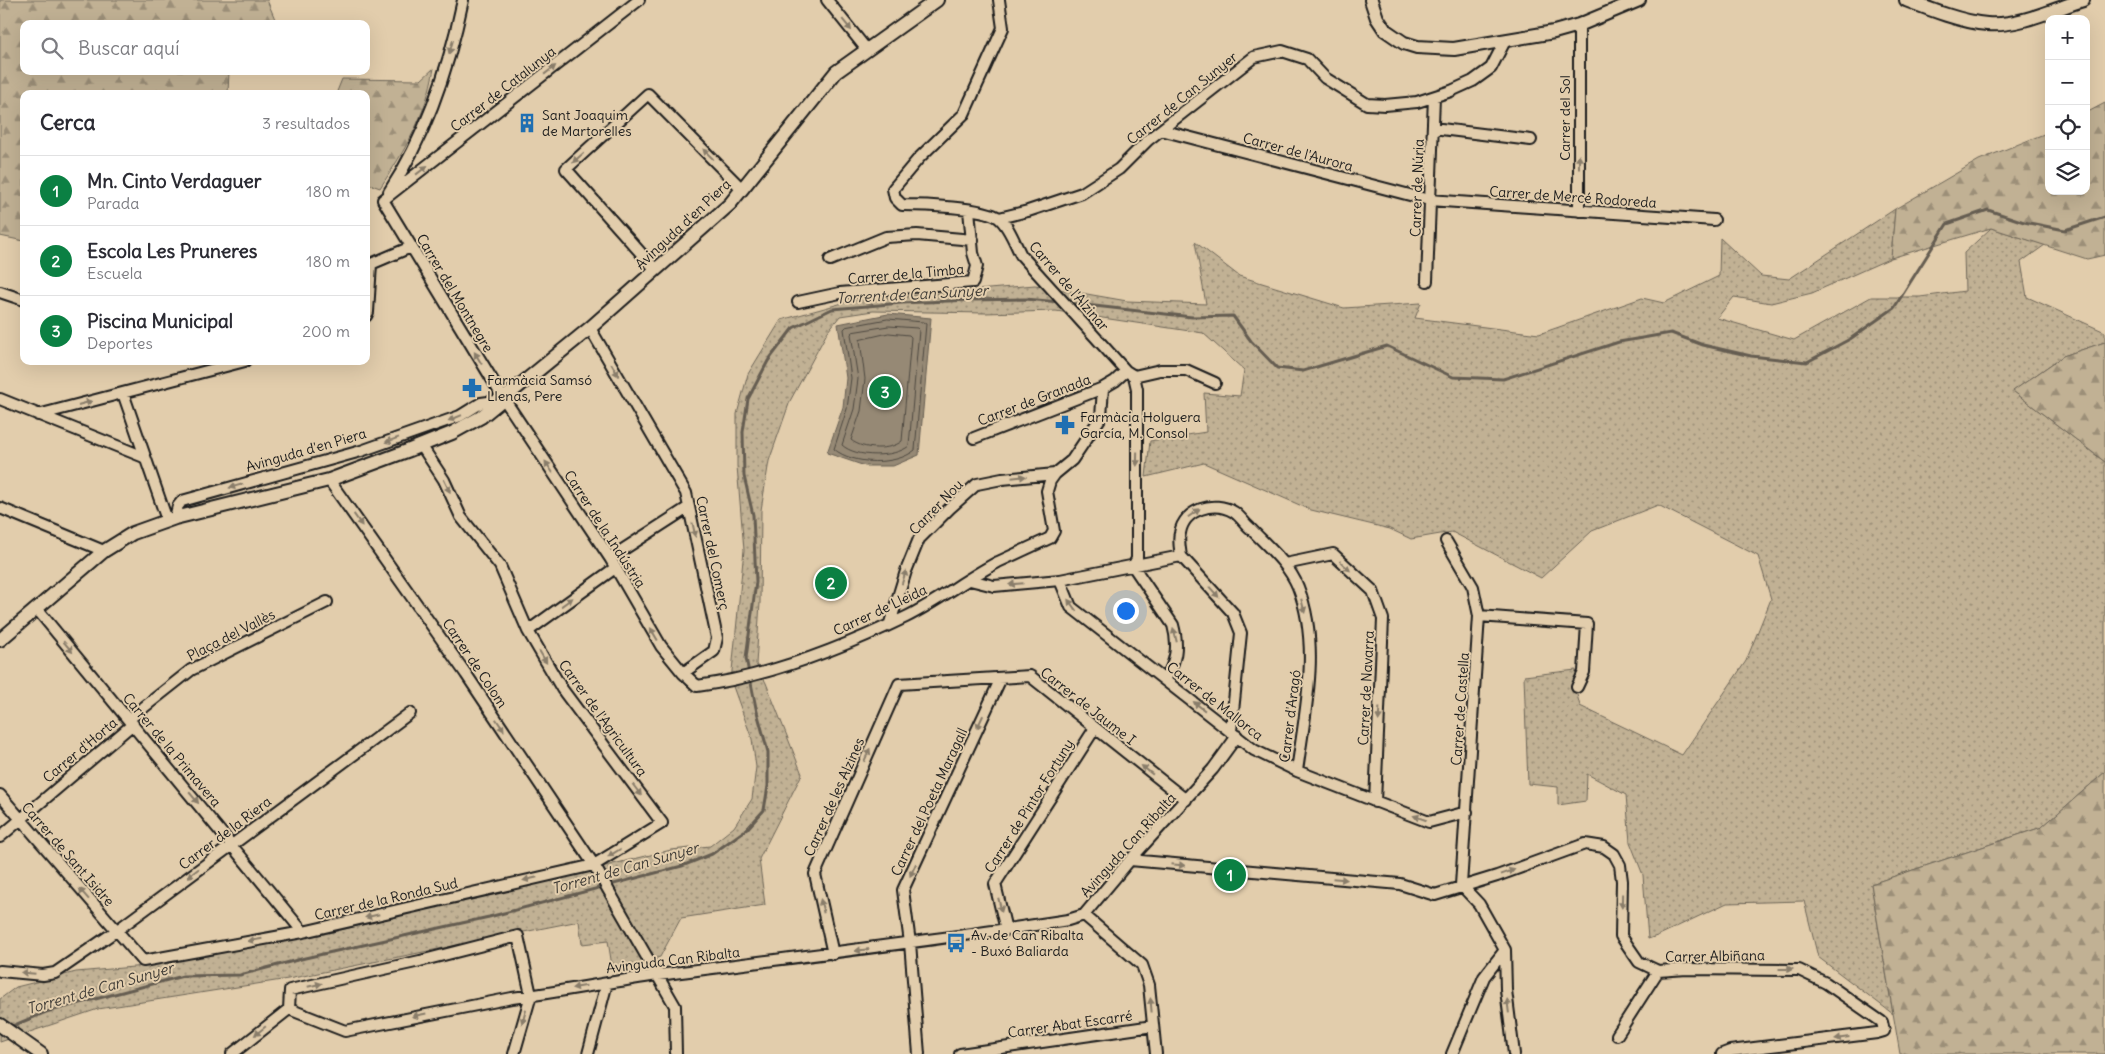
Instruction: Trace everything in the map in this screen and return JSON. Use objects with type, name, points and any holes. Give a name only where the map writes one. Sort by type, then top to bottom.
[{"type":"street","points":[[383,200],[402,172],[424,128],[446,67],[462,0]]},
{"type":"street","name":"Carrer de Catalunya","points":[[383,200],[639,0]]},
{"type":"street","points":[[827,0],[868,50]]},
{"type":"street","name":"Avinguda d'en Piera","points":[[0,640],[104,551],[133,533],[171,519],[329,480],[424,444],[481,418],[590,328],[730,204],[836,72],[937,0]]},
{"type":"street","points":[[999,0],[1003,28],[964,114],[919,158],[893,189],[895,198],[902,205],[925,205],[969,210],[999,218]]},
{"type":"street","points":[[1371,0],[1377,18],[1385,30],[1404,43],[1417,47],[1454,49],[1554,32],[1579,25],[1639,0]]},
{"type":"street","points":[[1908,1],[1970,21],[1988,24],[2019,20],[2083,0]]},
{"type":"street","name":"Carrer del Sol","points":[[1579,25],[1579,211]]},
{"type":"street","name":"Carrer de Can Sunyer","points":[[999,218],[1028,212],[1082,193],[1119,170],[1160,130],[1254,56],[1282,51],[1308,59],[1325,78],[1367,104],[1385,105],[1417,102],[1452,91],[1473,81],[1491,68],[1505,41]]},
{"type":"street","points":[[656,270],[566,169],[648,94],[742,189]]},
{"type":"street","name":"Carrer de Núria","points":[[1427,281],[1434,97]]},
{"type":"street","points":[[1433,128],[1531,140]]},
{"type":"street","name":"Carrer de l'Aurora","points":[[1160,130],[1429,200]]},
{"type":"street","name":"Carrer del Montnegre","points":[[383,200],[504,400]]},
{"type":"street","name":"Carrer de Mercé Rodoreda","points":[[1429,200],[1714,220]]},
{"type":"street","name":"Carrer de la Timba","points":[[798,302],[840,293],[973,282],[977,266],[969,210]]},
{"type":"street","name":"Carrer de l'Alzinar","points":[[999,218],[1010,232],[1021,255],[1130,374]]},
{"type":"street","points":[[830,260],[886,237],[917,235],[973,240]]},
{"type":"street","points":[[370,262],[411,247]]},
{"type":"street","points":[[0,292],[20,299]]},
{"type":"street","name":"Carrer del Comerç","points":[[590,328],[686,493],[717,638],[714,651],[683,673]]},
{"type":"street","points":[[38,415],[230,365]]},
{"type":"street","points":[[1133,566],[1137,559],[1137,388],[1130,374],[1160,370],[1186,370],[1215,383]]},
{"type":"street","name":"Carrer de Granada","points":[[974,438],[1103,388],[1130,374]]},
{"type":"street","name":"Carrer de Granada","points":[[1055,474],[1072,460],[1101,416],[1103,388]]},
{"type":"street","points":[[124,393],[144,458],[162,507],[171,519],[182,501]]},
{"type":"street","points":[[0,399],[144,458]]},
{"type":"street","name":"Avinguda d'en Piera","points":[[162,507],[361,451],[460,416],[481,403],[504,400]]},
{"type":"street","name":"Carrer de la Indústria","points":[[504,400],[613,563],[661,646],[683,673]]},
{"type":"street","points":[[424,444],[438,424]]},
{"type":"street","name":"Carrer de l'Agricultura","points":[[424,444],[461,516],[500,566],[528,631],[562,689],[662,823]]},
{"type":"street","points":[[970,580],[997,563],[1050,538],[1054,531],[1047,491],[1055,474]]},
{"type":"street","name":"Carrer Nou","points":[[890,623],[906,571],[919,539],[950,508],[977,484],[1002,479],[1055,474]]},
{"type":"street","name":"Carrer de Colom","points":[[329,480],[461,667],[594,865],[659,975],[675,1006],[676,1054]]},
{"type":"street","name":"Carrer d'Aragó","points":[[1181,556],[1179,534],[1184,522],[1195,510],[1211,506],[1234,512],[1284,564],[1298,586],[1309,628],[1310,676],[1297,772]]},
{"type":"street","points":[[0,508],[104,551]]},
{"type":"street","points":[[528,631],[613,563],[689,508]]},
{"type":"street","name":"Carrer de Castella","points":[[1446,542],[1473,587],[1479,616],[1461,885]]},
{"type":"street","name":"Carrer de Navarra","points":[[1284,564],[1333,554],[1373,591],[1383,619],[1375,802]]},
{"type":"street","points":[[970,580],[994,586],[1060,580],[1181,556],[1233,613],[1241,633],[1234,734]]},
{"type":"street","points":[[1133,566],[1173,625],[1178,647],[1173,666],[1165,680]]},
{"type":"street","name":"Carrer de Lleida","points":[[683,673],[697,686],[731,682],[768,671],[846,643],[907,616],[970,580]]},
{"type":"street","name":"Carrer de Mallorca","points":[[1060,580],[1071,607],[1254,750],[1297,772],[1429,822],[1467,812]]},
{"type":"street","name":"Plaça del Vallès","points":[[131,722],[191,670],[327,602]]},
{"type":"street","name":"Carrer de la Primavera","points":[[36,610],[131,722],[303,932]]},
{"type":"street","points":[[1479,616],[1586,624],[1584,672],[1577,687]]},
{"type":"street","name":"Carrer de Jaume I","points":[[899,684],[1030,676],[1186,800]]},
{"type":"street","name":"Carrer del Poeta Maragall","points":[[919,1054],[910,943],[903,890],[1001,678]]},
{"type":"street","name":"Carrer de les Alzines","points":[[834,954],[815,874],[899,684]]},
{"type":"street","name":"Carrer de la Riera","points":[[0,971],[43,975],[56,972],[116,930],[410,713]]},
{"type":"street","name":"Carrer d'Horta","points":[[0,836],[131,722]]},
{"type":"street","name":"Carrer de Pintor Fortuny","points":[[1006,930],[995,884],[1095,728]]},
{"type":"street","name":"Avinguda Can Ribalta","points":[[288,1008],[345,1031],[607,982],[834,954],[1068,920],[1084,915],[1130,860],[1213,769],[1234,734]]},
{"type":"street","name":"Carrer de Sant Isidre","points":[[0,795],[116,930]]},
{"type":"street","name":"Carrer de la Ronda Sud","points":[[116,930],[143,961],[303,932],[594,865],[662,823]]},
{"type":"street","name":"Carrer Albiñana","points":[[1130,860],[1400,884],[1435,895],[1461,885],[1496,876],[1585,844],[1604,847],[1614,854],[1620,865],[1622,881],[1621,936],[1639,962],[1658,971],[1687,969],[1799,970],[1826,983],[1882,1022],[1884,1031],[1730,1051],[1722,1054]]},
{"type":"street","points":[[1461,885],[1479,904],[1505,950],[1506,990],[1514,1054]]},
{"type":"street","points":[[1084,915],[1142,965],[1149,985],[1156,1054]]},
{"type":"street","points":[[232,1054],[288,1008],[290,990],[420,961],[518,936],[531,995],[514,1054]]},
{"type":"street","points":[[1452,1054],[1484,977],[1505,950]]},
{"type":"street","points":[[1617,1034],[1658,971]]},
{"type":"street","points":[[588,1054],[607,982]]},
{"type":"street","points":[[0,1025],[41,1054]]},
{"type":"street","name":"Carrer Abat Escarré","points":[[960,1054],[1024,1049],[1153,1026]]},
{"type":"green space","points":[[0,0],[267,0],[275,20],[20,20],[20,75],[229,75],[228,90],[20,90],[20,240],[0,236]]},
{"type":"green space","points":[[434,68],[426,101],[414,131],[380,188],[370,184],[370,90],[338,90],[342,79],[421,80]]},
{"type":"green space","points":[[2105,103],[2105,255],[2087,259],[1991,228],[1891,258],[1895,209],[1979,160],[2045,134],[2045,195],[2090,195],[2090,111]]},
{"type":"green space","points":[[1895,209],[1891,258],[1812,293],[1771,303],[1734,297],[1717,318],[1794,340],[1871,297],[1920,297],[1965,291],[1964,253],[1991,228],[2045,245],[2021,262],[2027,297],[2105,332],[2105,342],[2063,356],[2013,391],[2105,462],[2105,772],[2042,827],[1871,884],[1893,1014],[1818,957],[1804,901],[1727,903],[1648,939],[1643,875],[1630,842],[1626,795],[1587,774],[1586,801],[1558,805],[1558,787],[1528,784],[1524,676],[1576,670],[1575,687],[1580,706],[1682,755],[1746,661],[1771,599],[1758,556],[1658,505],[1592,531],[1541,578],[1452,532],[1411,539],[1390,529],[1311,510],[1204,463],[1146,477],[1150,441],[1206,432],[1204,393],[1240,396],[1244,370],[1203,333],[1056,311],[985,313],[873,311],[840,316],[828,331],[790,401],[769,461],[761,510],[760,603],[756,664],[766,683],[802,774],[759,859],[765,905],[681,918],[660,957],[613,972],[608,941],[582,944],[579,921],[288,979],[98,1009],[0,1042],[0,999],[16,987],[76,972],[145,966],[324,934],[671,850],[710,846],[734,827],[752,799],[756,767],[752,739],[731,681],[744,550],[737,466],[737,414],[748,374],[781,320],[850,301],[1035,285],[1127,301],[1206,304],[1195,242],[1239,276],[1344,308],[1421,303],[1415,318],[1539,334],[1642,298],[1664,303],[1719,276],[1720,238],[1761,276],[1789,279]]},
{"type":"green space","points":[[2105,342],[2105,462],[2013,391],[2063,356]]},
{"type":"green space","points":[[2105,772],[2105,1054],[1900,1054],[1871,884],[2042,827]]},
{"type":"water","points":[[888,314],[931,318],[919,455],[893,466],[865,466],[827,453],[843,407],[846,378],[838,324]]},
{"type":"waterway","name":"Torrent de Can Sunyer","points":[[1068,303],[1192,317],[1233,316],[1251,341],[1277,368],[1303,371],[1387,346],[1453,377],[1503,379],[1619,342],[1671,333],[1703,345],[1751,356],[1807,362],[1850,339],[1894,308],[1947,224],[1988,210],[2024,222],[2065,230],[2105,217]]},
{"type":"waterway","name":"Torrent de Can Sunyer","points":[[10,1027],[46,1012],[183,976],[240,975],[305,958],[489,917],[682,866],[712,854],[747,829],[764,810],[768,786],[768,752],[756,708],[746,658],[756,582],[753,515],[744,476],[743,432],[748,399],[768,361],[793,328],[832,309],[971,300],[1025,299],[1060,302]]},
{"type":"place","name":"Sant Joaquim de Martorelles","points":[[527,123]]},
{"type":"place","name":"Farmàcia Samsó Llenas, Pere","points":[[472,388]]},
{"type":"place","name":"Piscina Municipal","points":[[885,392]]},
{"type":"place","name":"Farmàcia Holguera García, M. Consol","points":[[1065,425]]},
{"type":"place","name":"Escola Les Pruneres","points":[[831,583]]},
{"type":"place","name":"Mn. Cinto Verdaguer","points":[[1230,875]]},
{"type":"place","name":"Av. de Can Ribalta - Buxó Baliarda","points":[[956,943]]}]
